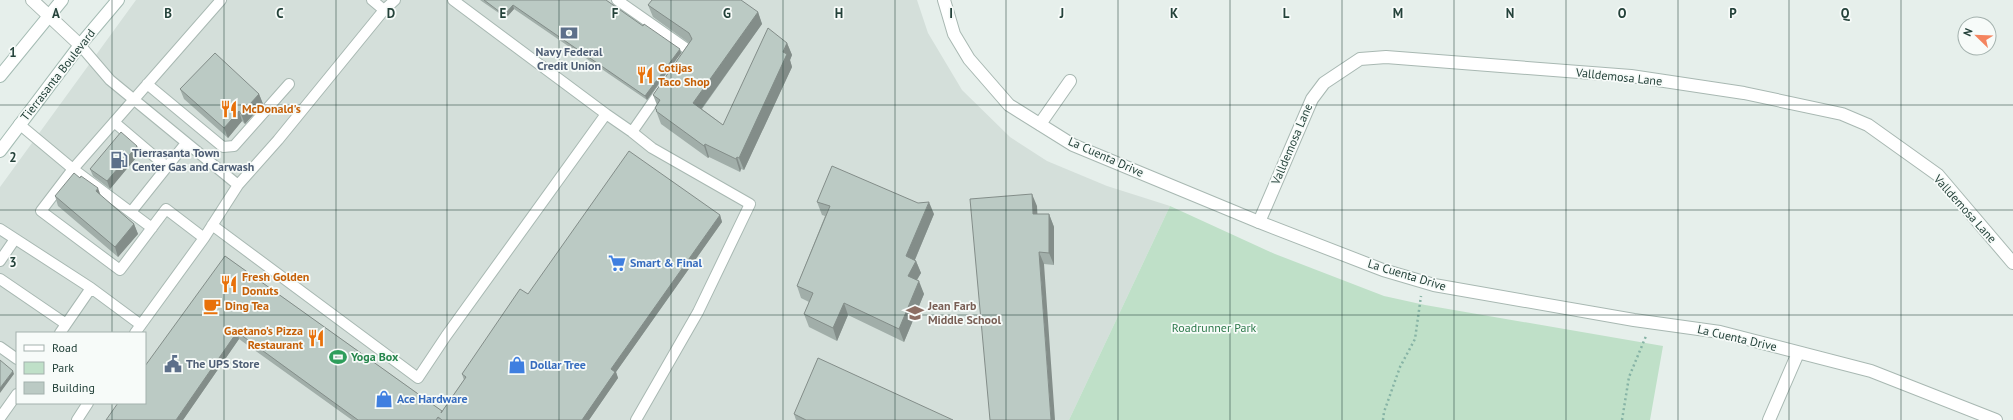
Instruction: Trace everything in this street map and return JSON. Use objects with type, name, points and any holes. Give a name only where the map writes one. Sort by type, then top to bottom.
[{"type":"street","points":[[32,0],[50,14],[80,45]]},
{"type":"street","points":[[0,76],[62,0]]},
{"type":"street","name":"Tierrasanta Boulevard","points":[[0,151],[80,45],[118,0]]},
{"type":"street","name":"La Cuenta Drive","points":[[944,0],[954,34],[970,59],[1009,105],[1073,145],[1259,222],[1383,270],[1422,282],[1442,287],[1650,322],[1720,332],[1870,371],[1996,420]]},
{"type":"street","name":"Valldemosa Lane","points":[[1259,222],[1312,99],[1324,83],[1360,59],[1386,57],[1631,76],[1744,93],[1842,114],[1868,125],[1938,175],[2013,263]]},
{"type":"street","points":[[1040,124],[1070,81]]},
{"type":"street","points":[[1769,420],[1798,353]]},
{"type":"lane","points":[[204,238],[166,209],[120,270],[41,211],[73,169],[221,0]]},
{"type":"lane","points":[[372,0],[384,10]]},
{"type":"lane","points":[[0,229],[91,288],[138,329],[204,238],[238,185],[278,140],[384,10],[395,0]]},
{"type":"lane","points":[[453,0],[652,148],[750,204],[698,312],[636,420]]},
{"type":"lane","points":[[617,0],[690,51],[681,63]]},
{"type":"lane","points":[[80,45],[110,80],[238,185]]},
{"type":"lane","points":[[632,132],[667,82]]},
{"type":"lane","points":[[147,84],[223,147],[234,146],[289,84]]},
{"type":"lane","points":[[212,225],[418,378],[606,114]]},
{"type":"lane","points":[[114,122],[166,167]]},
{"type":"lane","points":[[19,124],[73,169],[152,228]]},
{"type":"lane","points":[[131,212],[186,143]]},
{"type":"lane","points":[[0,261],[15,239]]},
{"type":"lane","points":[[0,279],[66,324]]},
{"type":"lane","points":[[61,332],[91,288]]},
{"type":"lane","points":[[0,347],[16,358]]},
{"type":"lane","points":[[0,418],[16,395]]},
{"type":"lane","points":[[76,420],[87,404]]},
{"type":"path","points":[[1383,420],[1384,412],[1400,367],[1415,339],[1420,316],[1422,282]]},
{"type":"path","points":[[1622,420],[1629,377],[1642,349],[1650,322]]},
{"type":"shaded area","points":[[136,0],[917,0],[928,33],[962,90],[1010,137],[1047,161],[1107,186],[1170,206],[1069,420],[0,420],[0,187]]},
{"type":"green space","name":"Roadrunner Park","points":[[1170,206],[1275,254],[1384,296],[1425,305],[1663,346],[1650,420],[1069,420]]},
{"type":"building","points":[[484,0],[606,0],[643,26],[644,24],[680,49],[645,96],[513,5],[504,15]]},
{"type":"building","points":[[652,0],[741,0],[758,12],[693,103],[723,125],[768,28],[787,43],[783,52],[787,54],[739,158],[737,157],[736,159],[705,144],[704,146],[656,111],[657,110],[655,108],[660,100],[653,95],[692,39],[689,33],[648,5]]},
{"type":"building","points":[[215,53],[259,94],[241,114],[239,111],[224,128],[180,89]]},
{"type":"building","points":[[121,132],[137,146],[107,181],[90,169]]},
{"type":"building","points":[[629,151],[720,215],[611,369],[615,372],[582,420],[442,420],[438,417],[436,420],[358,420],[237,332],[176,420],[106,420],[117,404],[146,404],[146,365],[225,256],[442,411],[441,413],[466,377],[462,374],[520,289],[528,294]]},
{"type":"building","points":[[832,166],[918,203],[929,202],[906,256],[916,261],[908,276],[919,281],[899,329],[844,303],[833,328],[804,314],[813,293],[797,286],[830,206],[817,202]]},
{"type":"building","points":[[74,173],[98,188],[96,191],[134,224],[115,247],[55,196]]},
{"type":"building","points":[[1032,194],[1033,214],[1049,214],[1049,253],[1039,252],[1051,420],[990,420],[970,199]]},
{"type":"building","points":[[818,358],[953,420],[806,420],[794,414]]},
{"type":"building","points":[[0,360],[13,371],[0,388]]},
{"type":"place","name":"Navy Federal Credit Union","points":[[569,33]]},
{"type":"place","name":"Cotijas Taco Shop","points":[[645,75]]},
{"type":"place","name":"McDonald's","points":[[229,109]]},
{"type":"place","name":"Tierrasanta Town Center Gas and Carwash","points":[[119,160]]},
{"type":"place","name":"Smart & Final","points":[[617,263]]},
{"type":"place","name":"Fresh Golden Donuts","points":[[229,284]]},
{"type":"place","name":"Ding Tea","points":[[212,306]]},
{"type":"place","name":"Jean Farb Middle School","points":[[915,313]]},
{"type":"place","name":"Gaetano's Pizza Restaurant","points":[[316,338]]},
{"type":"place","name":"Yoga Box","points":[[338,357]]},
{"type":"place","name":"The UPS Store","points":[[173,364]]},
{"type":"place","name":"Dollar Tree","points":[[517,365]]},
{"type":"place","name":"Ace Hardware","points":[[384,399]]}]
